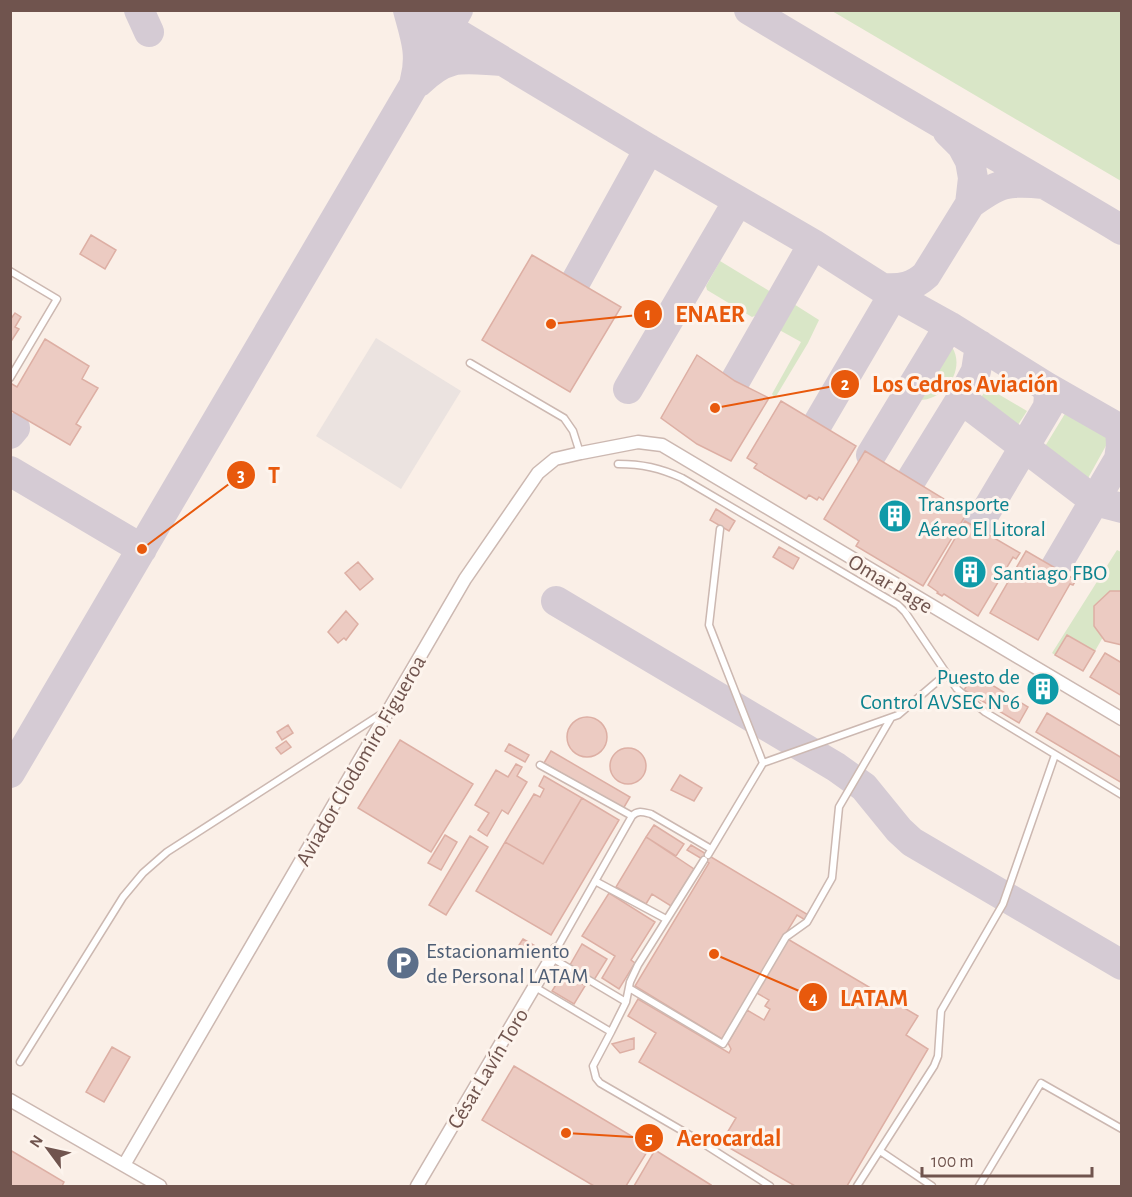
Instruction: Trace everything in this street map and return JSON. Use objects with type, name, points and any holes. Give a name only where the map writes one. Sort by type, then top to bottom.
[{"type":"street","name":"Aviador Clodomiro Figueroa","points":[[124,1166],[465,579],[538,473],[555,459],[580,453],[638,442],[662,446]]},
{"type":"street","name":"Omar Page","points":[[662,446],[1122,719]]},
{"type":"street","name":"César Lavín Toro","points":[[417,1186],[554,954]]},
{"type":"street","points":[[10,1100],[160,1186]]},
{"type":"lane","points":[[10,271],[57,299],[10,378]]},
{"type":"lane","points":[[470,363],[564,418],[573,431],[580,453]]},
{"type":"lane","points":[[618,464],[647,465],[663,469],[682,478],[898,605],[946,674],[965,697],[985,712],[1122,795]]},
{"type":"lane","points":[[720,529],[710,626],[763,763]]},
{"type":"lane","points":[[770,1186],[693,1137],[600,1083],[593,1066],[626,1002],[628,988],[638,965],[763,763],[898,715],[946,674]]},
{"type":"lane","points":[[20,1062],[123,897],[142,873],[167,852],[390,708]]},
{"type":"lane","points":[[628,988],[723,1044],[786,937],[807,922],[832,878],[839,807],[891,718]]},
{"type":"lane","points":[[857,1186],[934,1066],[938,1056],[941,1011],[1003,904],[1055,755]]},
{"type":"lane","points":[[540,765],[632,816]]},
{"type":"lane","points":[[626,1002],[554,954],[636,812],[651,814],[708,855]]},
{"type":"lane","points":[[595,881],[666,919]]},
{"type":"lane","points":[[535,987],[611,1032]]},
{"type":"lane","points":[[979,1186],[1041,1083],[1122,1129]]},
{"type":"lane","points":[[880,1151],[932,1186]]},
{"type":"shaded area","points":[[376,338],[461,391],[401,489],[316,436]]},
{"type":"green space","points":[[832,11],[1121,11],[1121,181]]},
{"type":"green space","points":[[720,261],[771,292],[757,315],[752,317],[707,290],[706,286]]},
{"type":"green space","points":[[789,301],[819,320],[775,398],[772,394],[801,342],[774,327]]},
{"type":"green space","points":[[952,347],[956,356],[956,365],[951,382],[938,395],[920,400]]},
{"type":"green space","points":[[988,388],[1027,411],[1016,428],[978,401]]},
{"type":"green space","points":[[1066,412],[1108,437],[1108,442],[1087,480],[1044,448]]},
{"type":"green space","points":[[1117,550],[1121,552],[1121,591],[1110,591],[1094,606],[1103,637],[1095,651],[1067,635],[1055,655],[1052,653]]},
{"type":"building","points":[[91,235],[116,250],[105,269],[80,254]]},
{"type":"building","points":[[532,255],[621,307],[570,392],[482,340]]},
{"type":"building","points":[[15,313],[21,317],[15,327],[19,329],[10,343],[10,320]]},
{"type":"building","points":[[45,339],[89,366],[82,379],[98,388],[76,424],[81,427],[70,445],[10,410],[10,386],[12,384],[17,387]]},
{"type":"building","points":[[697,355],[735,381],[769,398],[731,461],[697,444],[661,418]]},
{"type":"building","points":[[781,401],[856,446],[823,500],[819,497],[817,500],[809,495],[806,499],[754,468],[757,464],[747,458]]},
{"type":"building","name":"Transporte Aéreo El Litoral","points":[[865,451],[967,513],[923,586],[856,546],[859,541],[824,519]]},
{"type":"building","points":[[716,509],[735,521],[729,531],[710,520]]},
{"type":"building","name":"Santiago FBO","points":[[965,521],[1020,553],[1016,559],[1013,557],[978,616],[944,594],[942,596],[937,593],[928,585]]},
{"type":"building","points":[[779,547],[799,558],[793,569],[773,557]]},
{"type":"building","points":[[1026,551],[1076,580],[1073,585],[1070,584],[1038,640],[990,613]]},
{"type":"building","points":[[358,562],[373,579],[360,590],[345,573]]},
{"type":"building","points":[[1110,591],[1122,591],[1122,645],[1105,641],[1094,626],[1094,606]]},
{"type":"building","points":[[346,611],[358,624],[346,640],[344,638],[338,643],[328,632]]},
{"type":"building","points":[[1067,635],[1095,651],[1083,671],[1055,655]]},
{"type":"building","points":[[1105,653],[1122,663],[1122,696],[1090,677]]},
{"type":"building","points":[[974,674],[1028,707],[1019,723],[964,690]]},
{"type":"building","name":"Puesto de Control AVSEC Nº6","points":[[1037,680],[1054,689],[1048,700],[1032,690]]},
{"type":"building","points":[[1047,713],[1122,758],[1122,783],[1036,732]]},
{"type":"building","points":[[587,717],[601,723],[607,737],[601,751],[587,757],[573,751],[567,737],[573,723]]},
{"type":"building","points":[[288,725],[293,733],[282,740],[277,732]]},
{"type":"building","points":[[400,740],[473,784],[431,852],[358,808]]},
{"type":"building","points":[[286,741],[291,747],[281,754],[276,748]]},
{"type":"building","points":[[509,744],[529,755],[525,762],[505,751]]},
{"type":"building","points":[[628,748],[641,753],[646,766],[641,779],[628,784],[615,779],[610,766],[615,753]]},
{"type":"building","points":[[551,751],[630,797],[623,809],[544,763]]},
{"type":"building","points":[[516,764],[522,767],[517,776],[527,782],[508,814],[502,810],[487,836],[478,830],[489,813],[475,805],[496,770],[508,777]]},
{"type":"building","points":[[680,775],[702,788],[694,801],[671,790]]},
{"type":"building","points":[[544,776],[582,798],[543,864],[505,842],[534,794],[540,797],[544,789],[539,786]]},
{"type":"building","points":[[582,798],[619,820],[551,935],[476,891],[505,842],[543,864]]},
{"type":"building","points":[[654,825],[684,844],[676,856],[646,837]]},
{"type":"building","points":[[445,835],[457,842],[441,870],[428,863]]},
{"type":"building","points":[[470,836],[488,847],[446,915],[429,905]]},
{"type":"building","points":[[646,837],[694,869],[671,906],[652,894],[646,904],[616,887]]},
{"type":"building","points":[[691,845],[810,916],[807,921],[797,915],[722,1039],[635,986],[709,863],[687,850]]},
{"type":"building","points":[[609,893],[655,922],[631,960],[635,963],[619,989],[602,978],[615,956],[582,936]]},
{"type":"building","points":[[786,938],[918,1016],[906,1035],[928,1049],[847,1186],[795,1186],[721,1143],[736,1118],[639,1062],[656,1033],[628,1016],[638,999],[729,1053],[731,1049],[728,1043],[747,1010],[764,1020],[770,1009],[765,1006],[769,1000],[755,992]]},
{"type":"building","points":[[523,939],[544,951],[540,958],[519,945]]},
{"type":"building","points":[[582,944],[607,959],[594,980],[570,965]]},
{"type":"building","points":[[564,972],[585,986],[574,1004],[552,991]]},
{"type":"building","points":[[634,1038],[634,1049],[620,1053],[612,1044]]},
{"type":"building","points":[[112,1047],[130,1057],[104,1102],[86,1092]]},
{"type":"building","points":[[514,1066],[650,1147],[626,1186],[594,1186],[482,1120]]},
{"type":"building","points":[[10,1150],[64,1182],[62,1186],[10,1186]]},
{"type":"building","points":[[655,1150],[711,1185],[634,1186]]},
{"type":"taxiway","points":[[139,10],[149,32]]},
{"type":"taxiway","points":[[408,10],[418,53],[415,80]]},
{"type":"taxiway","points":[[418,10],[1122,430]]},
{"type":"taxiway","points":[[10,773],[458,10]]},
{"type":"taxiway","points":[[749,10],[1122,230]]},
{"type":"taxiway","points":[[419,82],[439,66],[448,62],[466,59],[501,61]]},
{"type":"taxiway","points":[[884,288],[906,286],[926,275],[970,204],[973,178],[970,161],[962,146],[948,132]]},
{"type":"taxiway","points":[[576,281],[649,149]]},
{"type":"taxiway","points":[[970,204],[996,187],[1021,182],[1044,184]]},
{"type":"taxiway","points":[[628,389],[738,201]]},
{"type":"taxiway","points":[[735,381],[813,244]]},
{"type":"taxiway","points":[[818,423],[893,295]]},
{"type":"taxiway","points":[[871,455],[949,326]]},
{"type":"taxiway","points":[[911,480],[976,371],[980,345]]},
{"type":"taxiway","points":[[976,528],[1048,407],[1049,395],[1045,386]]},
{"type":"taxiway","points":[[961,399],[1095,501],[1122,508]]},
{"type":"taxiway","points":[[10,434],[15,428]]},
{"type":"taxiway","points":[[1055,568],[1119,459],[1120,428]]},
{"type":"taxiway","points":[[10,471],[142,549]]},
{"type":"taxiway","points":[[556,601],[836,767],[864,787],[899,830],[912,842],[1122,965]]},
{"type":"place","name":"ENAER","points":[[551,324]]},
{"type":"place","name":"Los Cedros Aviación","points":[[715,408]]},
{"type":"place","name":"Transporte Aéreo El Litoral","points":[[895,516]]},
{"type":"place","name":"T","points":[[142,549]]},
{"type":"place","name":"Santiago FBO","points":[[970,572]]},
{"type":"place","name":"Puesto de Control AVSEC Nº6","points":[[1043,689]]},
{"type":"place","name":"LATAM","points":[[714,954]]},
{"type":"place","name":"Estacionamiento de Personal LATAM","points":[[403,963]]},
{"type":"place","name":"Aerocardal","points":[[566,1133]]}]
